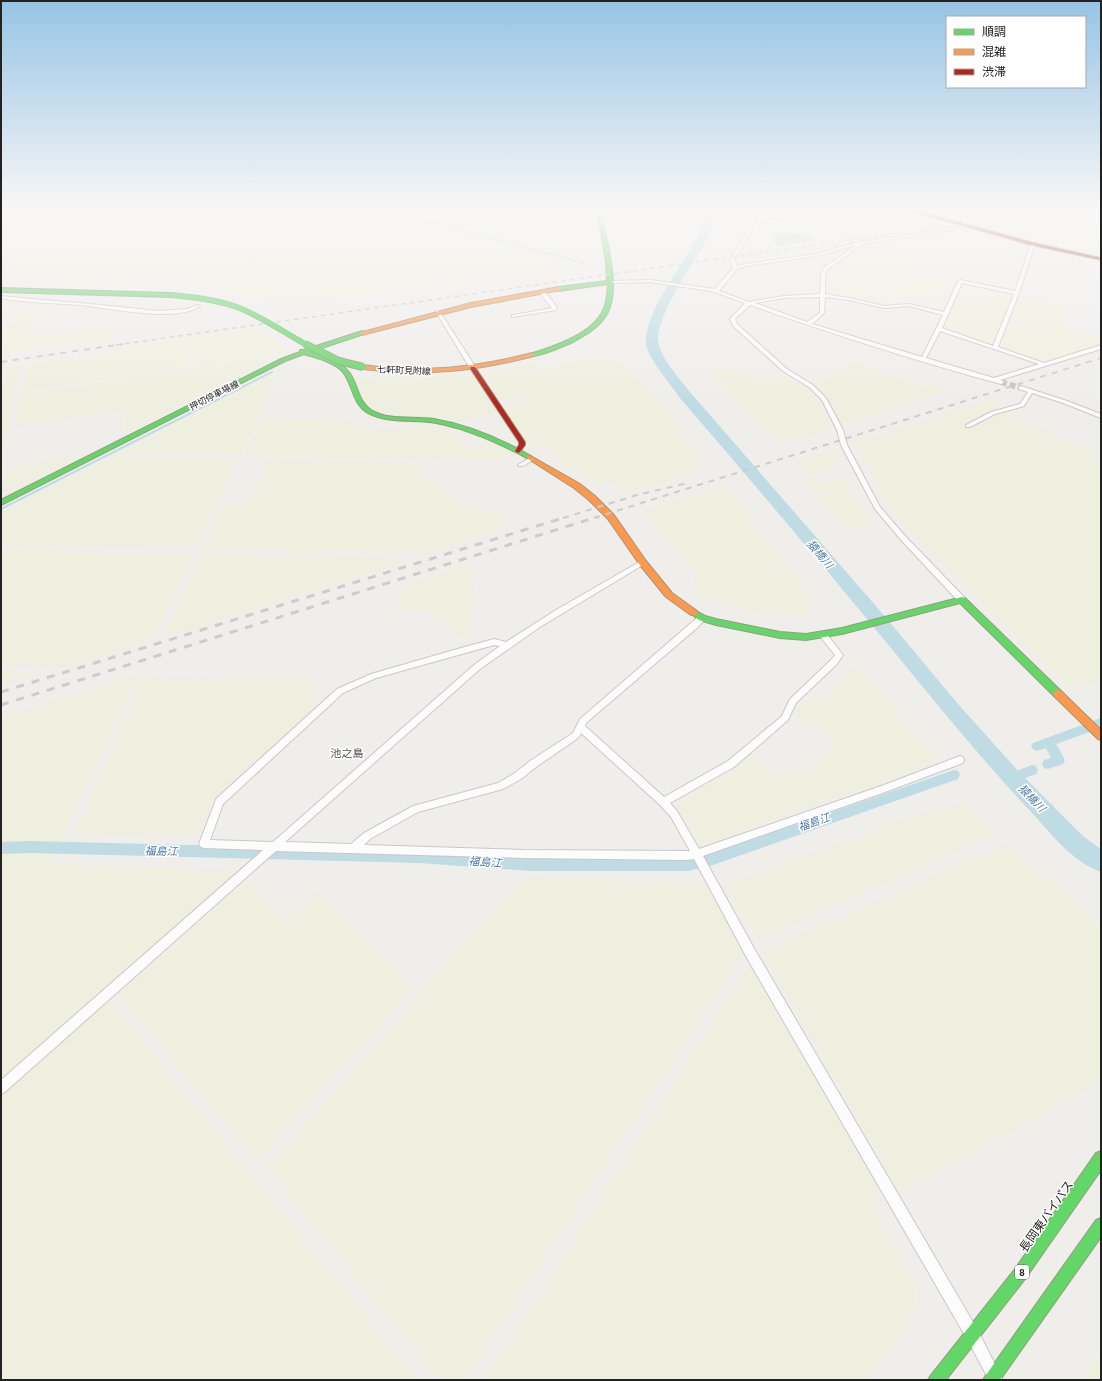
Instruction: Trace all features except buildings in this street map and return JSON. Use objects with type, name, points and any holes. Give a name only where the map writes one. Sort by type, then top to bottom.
[{"type":"main road","name":"七軒町見附線","points":[[1,290],[170,295],[216,300],[230,304],[257,317],[322,353],[340,361],[363,367],[407,372],[440,372],[473,368],[535,354],[564,344],[581,335],[595,325],[605,313],[610,300],[608,274]]},
{"type":"main road","name":"押切停車場線","points":[[1,503],[302,351],[330,341],[438,312],[575,286],[609,282]]},
{"type":"main road","points":[[302,351],[329,362],[345,371],[363,406],[376,414],[404,420],[448,424],[483,436],[518,451],[577,486],[600,505],[611,517],[643,563],[669,595],[702,618],[780,635],[806,637],[842,631],[962,600],[1100,734]]},
{"type":"main road","points":[[473,368],[522,442],[522,445],[518,451]]},
{"type":"main road","name":"長岡東バイパス","points":[[936,1380],[1020,1274],[1101,1158]]},
{"type":"main road","points":[[994,1379],[1101,1225]]},
{"type":"street","points":[[716,291],[730,274]]},
{"type":"street","points":[[808,324],[822,313],[823,274]]},
{"type":"street","points":[[995,348],[1017,293],[1022,274]]},
{"type":"street","points":[[609,282],[650,281],[716,291],[828,331],[1002,382]]},
{"type":"street","points":[[923,360],[939,329],[960,281],[1017,293]]},
{"type":"street","points":[[514,316],[554,309],[555,308],[542,292]]},
{"type":"street","points":[[946,314],[919,307],[884,307],[850,298],[822,295],[784,297],[750,303],[742,308],[732,319],[735,325],[785,370],[811,386],[824,399],[840,430],[844,445],[877,508],[904,539],[962,600]]},
{"type":"street","points":[[1,297],[37,302],[78,304],[161,312],[186,312],[198,306]]},
{"type":"street","points":[[438,312],[473,368]]},
{"type":"street","points":[[939,329],[1046,365]]},
{"type":"street","points":[[994,380],[1101,347]]},
{"type":"street","points":[[1021,388],[1101,416]]},
{"type":"street","points":[[968,426],[993,413],[1022,404],[1031,391]]},
{"type":"street","points":[[521,464],[531,459]]},
{"type":"street","points":[[1,1088],[477,667],[506,645],[612,580],[643,563]]},
{"type":"street","points":[[352,849],[367,836],[416,809],[500,786],[518,776],[576,735],[584,721],[695,626],[702,618]]},
{"type":"street","points":[[663,802],[731,764],[785,718],[794,701],[834,662],[839,655],[823,635]]},
{"type":"street","points":[[506,645],[494,642],[454,653],[374,676],[340,691],[219,802],[204,844],[524,854],[686,856],[696,854],[960,760]]},
{"type":"street","points":[[580,727],[663,802],[678,821],[751,954],[972,1334],[994,1379]]},
{"type":"green space","points":[[1,274],[136,274],[117,283],[88,285],[17,283],[1,280]]},
{"type":"green space","points":[[141,274],[502,274],[299,304],[296,302],[280,304],[231,290],[198,287],[186,283],[134,282],[130,280]]},
{"type":"green space","points":[[831,274],[912,274],[955,283],[946,304],[892,292],[885,305],[830,292]]},
{"type":"green space","points":[[962,284],[1069,307],[1064,330],[1101,338],[1101,345],[1044,363],[947,330],[944,327]]},
{"type":"green space","points":[[52,305],[51,308],[53,308],[37,322],[30,336],[50,335],[109,327],[112,338],[1,355],[1,329],[25,315],[33,306]]},
{"type":"green space","points":[[249,327],[267,334],[287,348],[284,351],[193,365],[191,338]]},
{"type":"green space","points":[[188,338],[189,366],[21,392],[29,363],[69,358]]},
{"type":"green space","points":[[272,355],[277,356],[126,434],[125,409],[15,427],[20,395]]},
{"type":"green space","points":[[600,356],[612,360],[636,375],[700,458],[697,471],[624,494],[614,481],[598,484],[562,463],[548,445],[535,449],[520,432],[505,408],[531,401],[525,394],[499,400],[482,374],[534,362],[541,370]]},
{"type":"green space","points":[[853,363],[909,380],[922,387],[929,384],[941,386],[945,390],[846,424],[840,422],[827,398],[814,385]]},
{"type":"green space","points":[[21,364],[1,461],[1,367]]},
{"type":"green space","points":[[727,369],[744,371],[758,384],[787,376],[815,396],[831,425],[830,429],[784,442],[762,428],[711,372]]},
{"type":"green space","points":[[272,374],[274,381],[241,455],[118,453]]},
{"type":"green space","points":[[464,374],[473,375],[495,412],[455,421],[437,417],[419,417],[386,413],[367,404],[351,375],[386,379],[417,379]]},
{"type":"green space","points":[[992,399],[1004,406],[1025,425],[1047,431],[1069,440],[1086,450],[1101,475],[1101,680],[1069,688],[896,518],[873,478],[857,444]]},
{"type":"green space","points":[[262,419],[347,421],[363,431],[426,428],[445,431],[481,451],[493,444],[511,452],[501,460],[246,455]]},
{"type":"green space","points":[[831,451],[837,465],[816,474],[805,474],[803,460]]},
{"type":"green space","points":[[83,454],[84,456],[1,495],[5,469]]},
{"type":"green space","points":[[110,457],[237,459],[197,545],[1,545],[1,512]]},
{"type":"green space","points":[[267,461],[422,464],[418,476],[465,506],[508,517],[497,531],[431,552],[204,549],[225,503],[249,503]]},
{"type":"green space","points":[[840,478],[873,523],[848,529],[806,481],[813,479],[821,482]]},
{"type":"green space","points":[[720,488],[734,496],[752,521],[751,525],[802,586],[810,616],[746,609],[713,603],[696,594],[694,576],[697,570],[688,567],[677,550],[646,512]]},
{"type":"green space","points":[[1,550],[195,553],[156,637],[66,667],[1,666]]},
{"type":"green space","points":[[202,554],[414,559],[162,638]]},
{"type":"green space","points":[[468,566],[470,568],[470,575],[475,585],[467,635],[459,635],[447,621],[442,622],[429,612],[394,612],[404,587]]},
{"type":"green space","points":[[851,667],[881,695],[935,755],[913,773],[790,813],[700,847],[688,823],[677,810],[678,802],[730,772],[751,756],[778,779],[796,769],[806,771],[837,741],[793,712],[813,699],[823,705],[839,686]]},
{"type":"green space","points":[[1,672],[40,673],[1,685]]},
{"type":"green space","points":[[137,676],[50,864],[238,871],[101,992],[417,1380],[1,1380],[1,718]]},
{"type":"green space","points":[[144,677],[314,681],[311,711],[214,798],[198,836],[75,833]]},
{"type":"green space","points":[[961,804],[995,833],[757,939],[725,886],[911,818]]},
{"type":"green space","points":[[1006,845],[1101,925],[1101,1073],[1093,1085],[900,1193],[762,952]]},
{"type":"green space","points":[[524,878],[704,883],[744,952],[464,1380],[440,1380],[268,1168]]},
{"type":"green space","points":[[247,880],[286,920],[318,892],[414,987],[257,1161],[119,994]]},
{"type":"green space","points":[[750,965],[878,1187],[877,1217],[914,1286],[913,1312],[907,1326],[867,1380],[486,1380]]},
{"type":"green space","points":[[1101,1351],[1101,1380],[1088,1380],[1083,1374]]},
{"type":"waterway","name":"猿橋川","points":[[680,274],[667,297],[653,326],[652,345],[659,359],[685,395],[882,625],[951,709],[1012,778],[1076,844],[1101,862]]},
{"type":"waterway","points":[[1,509],[272,372]]},
{"type":"waterway","name":"福島江","points":[[1037,746],[1101,723]]},
{"type":"waterway","name":"福島江","points":[[1048,764],[1059,760],[1049,743]]},
{"type":"waterway","name":"福島江","points":[[1012,778],[1032,770]]},
{"type":"waterway","name":"福島江","points":[[1,848],[31,847],[419,857],[531,865],[688,865],[713,859],[954,775]]},
{"type":"tunnel","points":[[1001,382],[1021,388]]},
{"type":"railway","points":[[116,345],[609,274]]},
{"type":"railway","points":[[1,362],[123,344]]},
{"type":"railway","points":[[594,518],[1101,358]]},
{"type":"railway","points":[[563,518],[637,495],[688,483]]},
{"type":"railway","points":[[1,692],[566,517]]},
{"type":"railway","points":[[1,705],[597,517]]},
{"type":"traffic: fast","points":[[532,355],[576,338],[597,323],[604,315],[608,305],[610,295],[610,274]]},
{"type":"traffic: fast","points":[[559,289],[609,282]]},
{"type":"traffic: fast","points":[[1,290],[170,295]]},
{"type":"traffic: fast","points":[[170,295],[206,299],[242,309],[326,356],[363,367]]},
{"type":"traffic: fast","points":[[1,503],[283,360],[323,345],[362,333]]},
{"type":"traffic: fast","points":[[302,351],[319,357],[343,369],[349,377],[361,403],[369,411],[385,417],[435,421],[459,427],[507,445],[529,457]]},
{"type":"traffic: fast","points":[[694,613],[702,618],[716,622],[780,635],[806,637],[842,631],[962,600],[1058,694]]},
{"type":"traffic: fast","points":[[936,1380],[1020,1274],[1101,1158]]},
{"type":"traffic: fast","points":[[991,1380],[1101,1225]]},
{"type":"traffic: slow","points":[[362,333],[471,305],[559,289]]},
{"type":"traffic: slow","points":[[363,367],[385,370],[427,372],[490,365],[532,355]]},
{"type":"traffic: slow","points":[[529,457],[577,486],[592,498],[611,517],[643,563],[669,595],[694,613]]},
{"type":"traffic: slow","points":[[1058,694],[1101,736]]},
{"type":"traffic: jam","points":[[473,368],[522,442],[522,445],[518,451]]},
{"type":"district","name":"池之島","points":[[347,753]]}]
